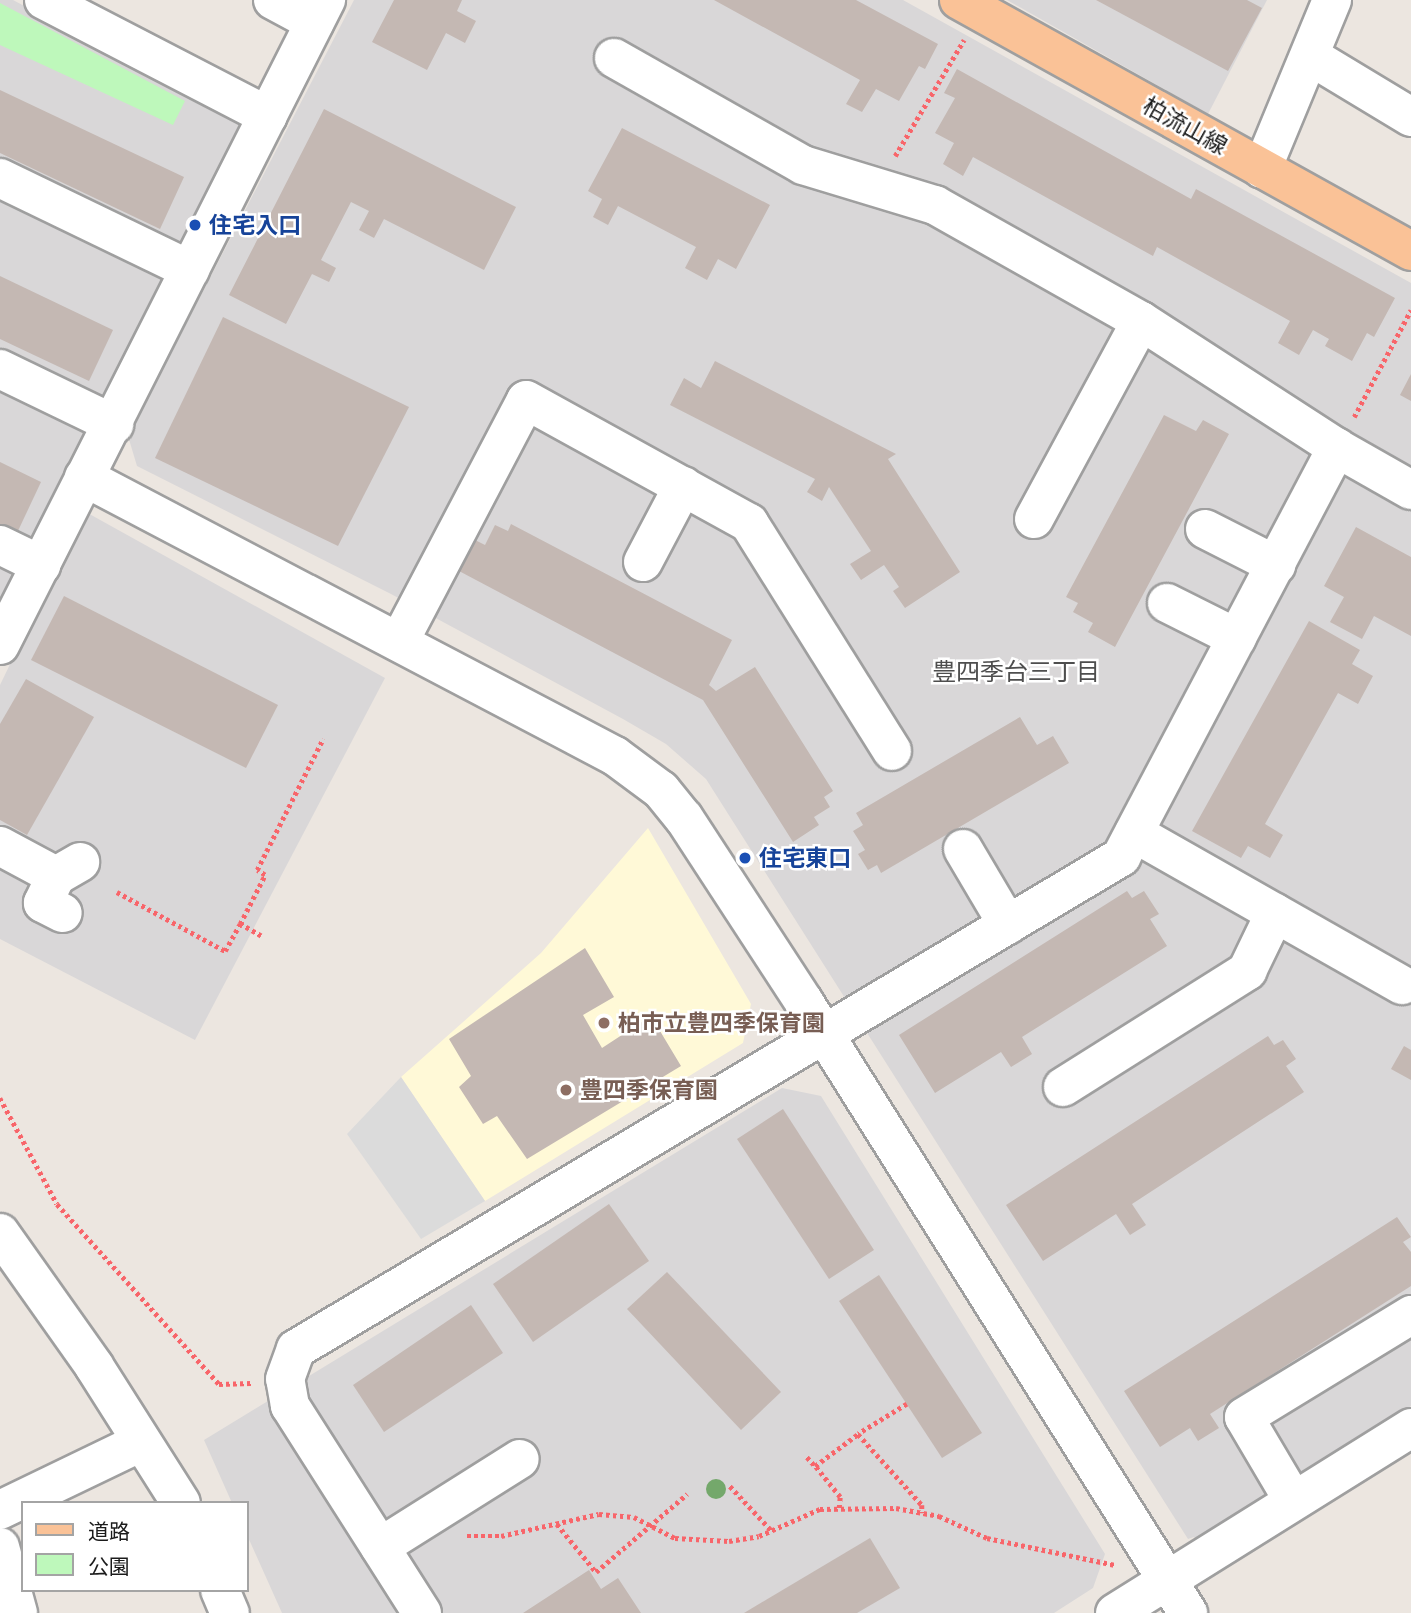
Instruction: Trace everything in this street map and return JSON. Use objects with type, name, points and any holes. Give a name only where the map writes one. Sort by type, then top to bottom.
[{"type":"main road","name":"柏流山線","points":[[962,18],[1262,169],[1411,251]]},
{"type":"street","points":[[44,0],[268,116]]},
{"type":"street","points":[[0,645],[84,477],[114,424],[320,11],[273,0]]},
{"type":"street","points":[[1262,169],[1332,0]]},
{"type":"street","points":[[1310,56],[1411,117]]},
{"type":"street","points":[[614,58],[803,164],[935,205],[1141,321],[1337,448],[1411,490]]},
{"type":"street","points":[[0,178],[190,270]]},
{"type":"street","points":[[1034,519],[1141,321]]},
{"type":"street","points":[[0,369],[114,424]]},
{"type":"street","points":[[399,642],[526,400],[749,523],[892,751]]},
{"type":"street","points":[[422,1613],[290,1406],[285,1379],[296,1349],[822,1032],[1121,857],[1337,448]]},
{"type":"street","points":[[84,477],[615,756],[661,790],[684,818],[822,1032],[1149,1547],[1188,1613]]},
{"type":"street","points":[[643,562],[683,486]]},
{"type":"street","points":[[1205,529],[1276,565]]},
{"type":"street","points":[[0,545],[41,565]]},
{"type":"street","points":[[1167,603],[1237,638]]},
{"type":"street","points":[[1133,833],[1402,985]]},
{"type":"street","points":[[0,846],[68,869],[43,903],[63,913]]},
{"type":"street","points":[[963,849],[1008,925]]},
{"type":"street","points":[[1063,1087],[1247,971],[1275,914]]},
{"type":"street","points":[[0,1233],[94,1366],[180,1501]]},
{"type":"street","points":[[1293,1500],[1244,1417],[1411,1315]]},
{"type":"street","points":[[1115,1613],[1411,1428]]},
{"type":"street","points":[[0,1510],[141,1442]]},
{"type":"street","points":[[380,1547],[520,1459]]},
{"type":"street","points":[[0,1548],[18,1613]]},
{"type":"street","points":[[221,1592],[230,1613]]},
{"type":"path","points":[[893,158],[962,18]]},
{"type":"path","points":[[1337,448],[1411,310]]},
{"type":"path","points":[[117,892],[225,951],[265,876],[257,870],[323,738]]},
{"type":"path","points":[[240,924],[261,936]]},
{"type":"path","points":[[0,1098],[57,1204],[219,1384],[254,1383]]},
{"type":"path","points":[[815,1466],[858,1434],[907,1404]]},
{"type":"path","points":[[858,1434],[922,1505],[922,1513]]},
{"type":"path","points":[[807,1457],[840,1497],[839,1508]]},
{"type":"path","points":[[730,1486],[771,1530]]},
{"type":"path","points":[[557,1524],[596,1572],[687,1494]]},
{"type":"path","points":[[414,1526],[419,1534],[501,1536],[599,1514],[634,1517],[675,1538],[729,1541],[771,1530],[820,1509],[896,1508],[922,1513],[987,1538],[1118,1566],[1149,1547]]},
{"type":"shaded area","points":[[0,0],[13,0],[247,124],[0,618]]},
{"type":"shaded area","points":[[354,0],[903,0],[1411,283],[1411,1406],[1199,1543],[1194,1537],[1188,1539],[706,779],[666,744],[623,719],[391,594],[137,466],[128,436]]},
{"type":"shaded area","points":[[1007,0],[1267,0],[1208,114]]},
{"type":"shaded area","points":[[84,511],[385,678],[195,1040],[0,939],[0,685]]},
{"type":"shaded area","name":"柏市立豊四季保育園","points":[[648,828],[751,1004],[743,1043],[485,1201],[401,1077],[541,953]]},
{"type":"shaded area","points":[[401,1077],[485,1201],[421,1239],[347,1134]]},
{"type":"shaded area","points":[[782,1088],[821,1096],[1105,1554],[1093,1588],[1054,1613],[282,1613],[248,1537],[248,1501],[231,1501],[204,1440]]},
{"type":"green space","points":[[0,3],[185,101],[173,125],[0,45]]},
{"type":"building","points":[[394,0],[462,0],[457,11],[476,21],[465,43],[446,33],[427,70],[372,42]]},
{"type":"building","points":[[714,0],[856,0],[938,44],[925,69],[919,66],[899,101],[876,89],[862,112],[846,104],[860,80]]},
{"type":"building","points":[[1096,0],[1247,0],[1262,8],[1228,71]]},
{"type":"building","points":[[957,69],[1191,199],[1196,189],[1395,298],[1374,337],[1367,333],[1352,361],[1325,346],[1329,339],[1313,330],[1299,355],[1278,343],[1290,321],[1157,247],[1153,256],[973,157],[963,176],[943,164],[954,143],[935,133],[955,98],[944,93]]},
{"type":"building","points":[[0,90],[184,177],[160,229],[0,153]]},
{"type":"building","points":[[324,109],[516,207],[484,270],[384,219],[374,238],[359,230],[369,211],[351,202],[321,260],[336,268],[329,282],[312,274],[286,324],[229,295]]},
{"type":"building","points":[[622,128],[770,205],[736,269],[718,259],[707,280],[685,268],[696,247],[618,206],[608,225],[593,217],[602,199],[588,191]]},
{"type":"building","points":[[0,276],[113,330],[89,381],[0,339]]},
{"type":"building","points":[[223,317],[409,407],[338,546],[155,458]]},
{"type":"building","points":[[715,361],[896,454],[888,459],[960,572],[905,608],[893,591],[899,587],[884,565],[861,580],[850,564],[871,551],[829,487],[822,501],[807,492],[815,479],[670,405],[684,378],[701,388]]},
{"type":"building","points":[[1411,374],[1411,401],[1400,395]]},
{"type":"building","points":[[1164,415],[1196,431],[1203,420],[1229,434],[1115,647],[1088,632],[1093,623],[1073,612],[1078,603],[1066,597]]},
{"type":"building","points":[[0,462],[41,482],[17,533],[0,525]]},
{"type":"building","points":[[511,524],[732,640],[709,685],[716,691],[755,667],[833,791],[824,797],[830,807],[814,817],[819,825],[793,842],[703,700],[459,571],[475,540],[485,545],[495,525],[508,531]]},
{"type":"building","points":[[1356,527],[1411,557],[1411,636],[1374,616],[1362,639],[1330,622],[1344,597],[1324,586]]},
{"type":"building","points":[[64,596],[278,705],[246,768],[31,660]]},
{"type":"building","points":[[1309,621],[1360,650],[1352,664],[1373,676],[1358,704],[1338,693],[1265,824],[1283,835],[1270,858],[1248,846],[1241,858],[1192,831]]},
{"type":"building","points":[[26,679],[94,717],[27,835],[0,820],[0,724]]},
{"type":"building","points":[[1020,717],[1037,745],[1053,736],[1069,763],[881,873],[877,865],[868,870],[858,854],[865,850],[853,831],[863,825],[856,813]]},
{"type":"building","points":[[1127,891],[1132,898],[1144,891],[1159,914],[1150,919],[1167,946],[1022,1037],[1032,1054],[1011,1067],[1001,1052],[935,1093],[899,1035]]},
{"type":"building","points":[[585,948],[614,997],[583,1015],[602,1048],[651,1016],[681,1066],[527,1159],[497,1116],[483,1124],[459,1087],[471,1076],[449,1039]]},
{"type":"building","points":[[1268,1036],[1274,1045],[1283,1040],[1296,1059],[1286,1066],[1304,1092],[1132,1204],[1146,1225],[1130,1235],[1116,1214],[1043,1261],[1006,1205]]},
{"type":"building","points":[[1404,1046],[1411,1050],[1411,1080],[1391,1069]]},
{"type":"building","points":[[783,1109],[874,1250],[829,1279],[737,1139]]},
{"type":"building","points":[[609,1204],[649,1261],[533,1342],[493,1284]]},
{"type":"building","points":[[1397,1217],[1411,1237],[1403,1242],[1411,1252],[1411,1286],[1210,1414],[1219,1428],[1198,1441],[1190,1428],[1160,1447],[1124,1391]]},
{"type":"building","points":[[667,1272],[781,1392],[741,1430],[627,1309]]},
{"type":"building","points":[[879,1275],[982,1433],[942,1458],[839,1301]]},
{"type":"building","points":[[471,1305],[503,1353],[384,1432],[353,1385]]},
{"type":"building","points":[[870,1538],[900,1588],[857,1613],[744,1613]]},
{"type":"building","points":[[589,1570],[601,1589],[618,1578],[641,1613],[523,1613]]},
{"type":"place","name":"住宅入口","points":[[195,225]]},
{"type":"place","name":"住宅東口","points":[[745,858]]},
{"type":"place","name":"柏市立豊四季保育園","points":[[604,1023]]},
{"type":"place","name":"豊四季保育園","points":[[566,1090]]},
{"type":"district","name":"豊四季台三丁目","points":[[1016,672]]}]
